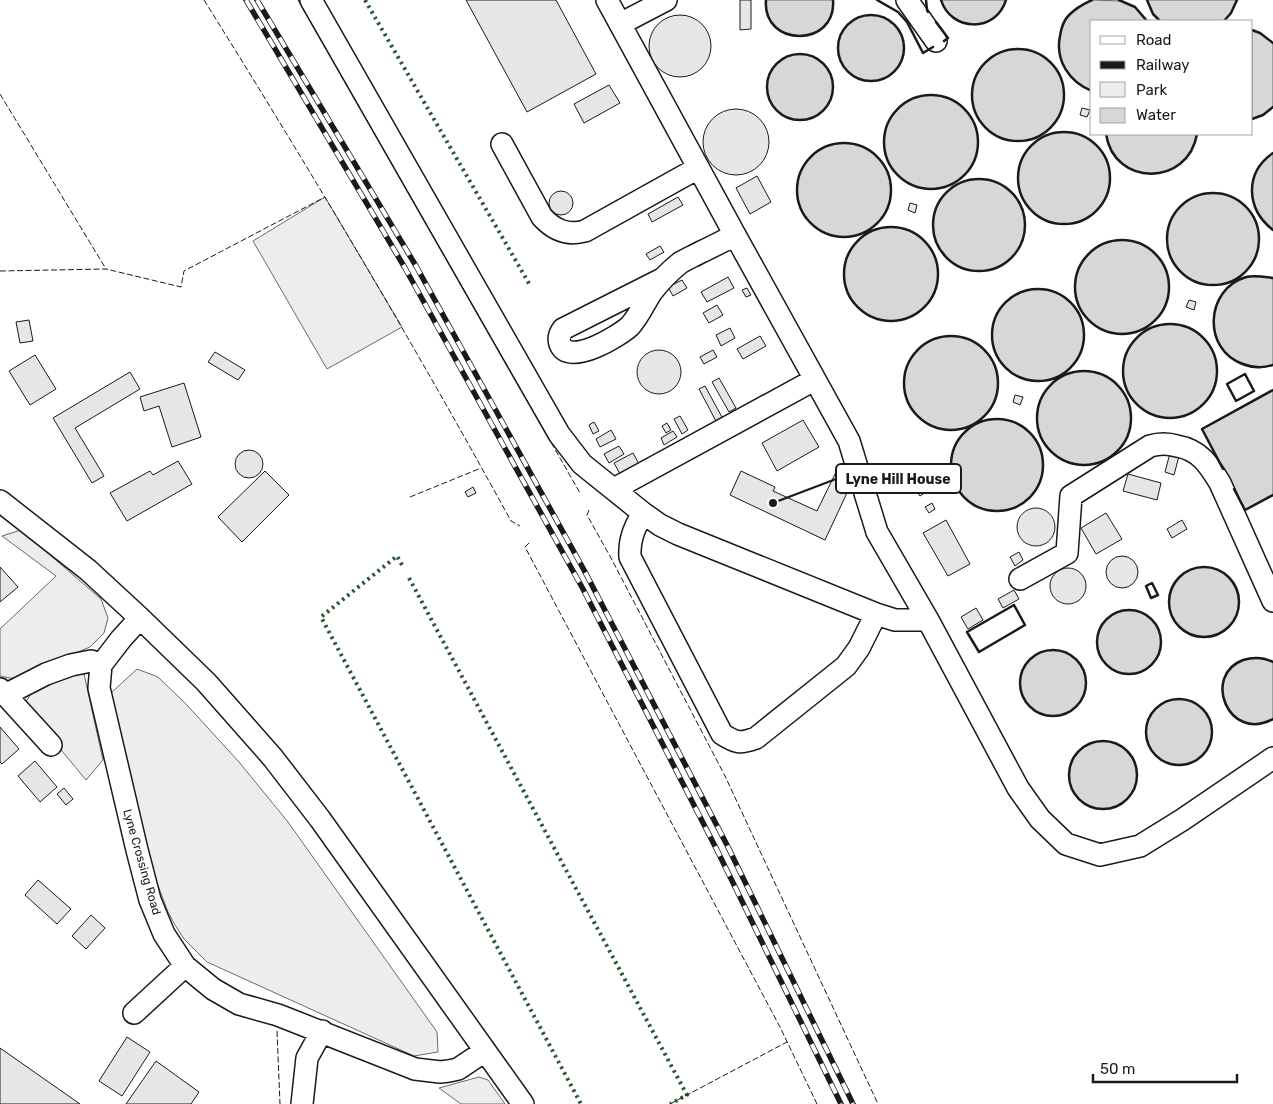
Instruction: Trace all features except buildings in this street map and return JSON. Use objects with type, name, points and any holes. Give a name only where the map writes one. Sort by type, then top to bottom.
[{"type":"street","points":[[311,0],[559,434],[582,464],[643,513],[660,525],[678,534],[876,614],[895,620],[928,620]]},
{"type":"street","points":[[607,0],[849,441],[877,532],[928,620],[1018,788],[1040,819],[1066,844],[1100,855],[1140,846],[1273,758]]},
{"type":"street","points":[[620,24],[666,0]]},
{"type":"street","points":[[907,0],[936,41]]},
{"type":"street","points":[[502,144],[542,217],[554,227],[568,233],[584,231],[698,168]]},
{"type":"street","points":[[662,280],[683,261],[735,235]]},
{"type":"street","points":[[614,489],[814,380]]},
{"type":"street","points":[[1020,579],[1067,553],[1071,496],[1150,446],[1159,443],[1181,446],[1195,451],[1209,465],[1220,483],[1273,601]]},
{"type":"street","points":[[0,501],[88,570],[140,618],[206,682],[273,758],[320,819],[523,1104]]},
{"type":"street","points":[[643,513],[635,527],[630,548],[630,558],[722,734],[734,741],[746,742],[756,738],[846,666],[859,648],[876,614]]},
{"type":"street","points":[[51,745],[3,692],[71,665],[91,661],[101,665],[140,618]]},
{"type":"street","name":"Lyne Crossing Road","points":[[101,665],[99,688],[101,699],[150,900],[164,934],[185,966],[213,989],[239,1004],[278,1015],[415,1069],[440,1072],[458,1069],[486,1051]]},
{"type":"street","points":[[134,1013],[185,966]]},
{"type":"street","points":[[302,1104],[307,1058],[322,1032]]},
{"type":"green space","points":[[325,197],[402,327],[327,369],[253,241]]},
{"type":"green space","points":[[21,530],[101,599],[108,618],[104,633],[90,647],[15,678],[9,678],[0,676],[0,629],[56,576],[2,536]]},
{"type":"green space","points":[[137,669],[158,677],[186,704],[239,762],[288,822],[437,1032],[438,1052],[414,1056],[207,962],[184,939],[168,912],[147,857],[111,693]]},
{"type":"green space","points":[[69,674],[84,674],[103,760],[86,780],[24,705],[33,690]]},
{"type":"green space","points":[[479,1077],[488,1080],[505,1104],[461,1104],[439,1088]]},
{"type":"water","points":[[766,0],[833,0],[831,16],[824,27],[813,33],[800,36],[786,33],[775,27],[768,15]]},
{"type":"water","points":[[941,0],[1006,0],[1001,11],[993,18],[984,23],[974,24],[963,23],[954,18],[946,11]]},
{"type":"water","points":[[1092,0],[1122,1],[1135,7],[1146,20],[1090,20],[1090,90],[1070,76],[1062,62],[1059,45],[1061,30],[1066,19]]},
{"type":"water","points":[[1147,0],[1237,0],[1231,13],[1225,20],[1159,20],[1153,14]]},
{"type":"water","points":[[877,15],[895,24],[902,35],[904,48],[902,61],[895,72],[884,79],[865,81],[847,72],[840,61],[838,42],[847,24],[858,17]]},
{"type":"water","points":[[1253,31],[1260,33],[1273,43],[1273,107],[1263,115],[1253,119]]},
{"type":"water","points":[[1018,49],[1036,52],[1051,62],[1061,77],[1064,95],[1061,113],[1051,128],[1036,138],[1018,141],[1000,138],[985,128],[975,113],[972,95],[975,77],[985,62],[1000,52]]},
{"type":"water","points":[[800,54],[813,57],[823,64],[830,74],[833,87],[830,100],[823,110],[813,117],[800,120],[787,117],[777,110],[770,100],[767,87],[770,74],[777,64],[787,57]]},
{"type":"water","points":[[931,95],[949,99],[964,109],[974,124],[978,142],[974,160],[964,175],[949,185],[931,189],[913,185],[898,175],[888,160],[884,142],[888,124],[898,109],[913,99]]},
{"type":"water","points":[[1064,132],[1082,135],[1097,145],[1107,160],[1110,178],[1107,196],[1097,211],[1082,221],[1064,224],[1046,221],[1031,211],[1021,196],[1018,178],[1021,160],[1031,145],[1046,135]]},
{"type":"water","points":[[1106,135],[1197,135],[1191,151],[1180,164],[1166,171],[1151,174],[1136,171],[1122,164],[1112,151]]},
{"type":"water","points":[[835,143],[853,143],[878,156],[888,172],[891,190],[888,208],[878,224],[853,237],[835,237],[810,224],[797,199],[797,181],[810,156]]},
{"type":"water","points":[[1273,153],[1273,230],[1258,212],[1253,202],[1252,191],[1257,171]]},
{"type":"water","points":[[979,179],[997,183],[1011,193],[1021,207],[1025,225],[1021,243],[1011,257],[997,267],[979,271],[961,267],[947,257],[937,243],[933,225],[937,207],[947,193],[961,183]]},
{"type":"water","points":[[1213,193],[1231,196],[1246,206],[1256,221],[1259,239],[1256,257],[1246,272],[1231,282],[1213,285],[1195,282],[1180,272],[1170,257],[1167,239],[1170,221],[1180,206],[1195,196]]},
{"type":"water","points":[[891,227],[909,231],[924,241],[934,256],[938,274],[934,292],[924,307],[909,317],[891,321],[873,317],[858,307],[848,292],[844,274],[848,256],[858,241],[873,231]]},
{"type":"water","points":[[1122,240],[1140,243],[1155,254],[1166,269],[1169,287],[1166,305],[1155,320],[1140,331],[1122,334],[1104,331],[1089,320],[1078,305],[1075,287],[1078,269],[1089,254],[1104,243]]},
{"type":"water","points":[[1261,276],[1273,278],[1273,365],[1253,367],[1236,362],[1224,351],[1216,335],[1214,318],[1218,302],[1228,288],[1246,278]]},
{"type":"water","points":[[1038,289],[1056,292],[1071,302],[1081,317],[1084,335],[1081,353],[1071,368],[1056,378],[1038,381],[1020,378],[1005,368],[995,353],[992,335],[995,317],[1005,302],[1020,292]]},
{"type":"water","points":[[1170,324],[1188,328],[1203,338],[1213,353],[1217,371],[1213,389],[1203,404],[1188,414],[1170,418],[1152,414],[1137,404],[1127,389],[1123,371],[1127,353],[1137,338],[1152,328]]},
{"type":"water","points":[[951,336],[969,340],[984,350],[994,365],[998,383],[994,401],[984,416],[969,426],[951,430],[933,426],[918,416],[908,401],[904,383],[908,365],[918,350],[933,340]]},
{"type":"water","points":[[1084,371],[1102,375],[1117,385],[1127,400],[1131,418],[1127,436],[1117,451],[1102,461],[1084,465],[1066,461],[1051,451],[1041,436],[1037,418],[1041,400],[1051,385],[1066,375]]},
{"type":"water","points":[[1273,390],[1273,495],[1245,510],[1202,429]]},
{"type":"water","points":[[997,419],[1015,423],[1029,433],[1039,447],[1043,465],[1039,483],[1029,497],[1015,507],[997,511],[979,507],[965,497],[955,483],[951,465],[955,447],[965,433],[979,423]]},
{"type":"water","points":[[1204,567],[1223,573],[1233,583],[1239,602],[1233,621],[1223,631],[1204,637],[1185,631],[1175,621],[1169,602],[1175,583],[1185,573]]},
{"type":"water","points":[[1123,610],[1135,610],[1152,619],[1159,630],[1161,642],[1159,654],[1152,665],[1135,674],[1123,674],[1111,669],[1102,660],[1097,648],[1097,636],[1102,624],[1111,615]]},
{"type":"water","points":[[1053,650],[1066,653],[1076,660],[1083,670],[1086,683],[1083,696],[1076,706],[1066,713],[1053,716],[1040,713],[1030,706],[1023,696],[1020,683],[1023,670],[1030,660],[1040,653]]},
{"type":"water","points":[[1250,658],[1261,658],[1273,662],[1273,719],[1257,724],[1244,722],[1233,715],[1225,704],[1222,691],[1225,678],[1234,667]]},
{"type":"water","points":[[1172,699],[1186,699],[1198,704],[1207,713],[1212,725],[1210,745],[1203,756],[1186,765],[1172,765],[1160,760],[1151,751],[1146,739],[1146,725],[1151,713],[1160,704]]},
{"type":"water","points":[[1103,741],[1116,744],[1127,751],[1134,762],[1137,775],[1134,788],[1127,799],[1116,806],[1103,809],[1090,806],[1079,799],[1072,788],[1069,775],[1072,762],[1079,751],[1090,744]]},
{"type":"railway","points":[[246,0],[405,268],[583,589],[717,850],[841,1104]]},
{"type":"railway","points":[[257,0],[416,266],[584,570],[727,845],[853,1104]]},
{"type":"hedge","points":[[365,0],[531,287]]},
{"type":"hedge","points":[[402,565],[397,556],[321,617],[581,1104]]},
{"type":"hedge","points":[[409,578],[687,1095],[670,1104]]},
{"type":"fence","points":[[204,0],[361,258],[511,521],[520,526]]},
{"type":"fence","points":[[298,0],[580,493]]},
{"type":"fence","points":[[0,94],[106,269]]},
{"type":"fence","points":[[0,271],[106,269],[181,287],[184,271],[325,197]]},
{"type":"fence","points":[[410,497],[481,468]]},
{"type":"fence","points":[[589,510],[587,515],[725,776],[878,1104]]},
{"type":"fence","points":[[529,543],[525,547],[780,1027],[817,1104]]},
{"type":"fence","points":[[277,1031],[280,1104]]},
{"type":"fence","points":[[670,1104],[787,1042]]},
{"type":"wall","points":[[766,0],[768,16],[775,27],[786,34],[800,36],[813,34],[824,27],[831,16],[833,0]]},
{"type":"wall","points":[[877,0],[898,12],[907,22],[923,53],[933,47]]},
{"type":"wall","points":[[926,0],[928,12]]},
{"type":"wall","points":[[941,0],[946,11],[954,18],[963,23],[974,24],[984,23],[993,18],[1001,11],[1006,0]]},
{"type":"wall","points":[[1090,90],[1070,76],[1062,62],[1059,45],[1062,28],[1067,17],[1077,8],[1092,0]]},
{"type":"wall","points":[[1119,0],[1135,7],[1146,20]]},
{"type":"wall","points":[[1147,0],[1153,14],[1159,20]]},
{"type":"wall","points":[[1225,20],[1231,13],[1237,0]]},
{"type":"wall","points":[[877,15],[895,24],[902,35],[904,48],[902,61],[895,72],[884,79],[865,81],[847,72],[840,61],[838,42],[847,24],[858,17],[877,15]]},
{"type":"wall","points":[[936,22],[948,38],[944,41]]},
{"type":"wall","points":[[1253,30],[1260,33],[1273,43]]},
{"type":"wall","points":[[1018,49],[1036,52],[1051,62],[1061,77],[1064,95],[1061,113],[1051,128],[1036,138],[1018,141],[1000,138],[985,128],[975,113],[972,95],[975,77],[985,62],[1000,52],[1018,49]]},
{"type":"wall","points":[[800,54],[813,57],[823,64],[830,74],[833,87],[830,100],[823,110],[813,117],[800,120],[787,117],[777,110],[770,100],[767,87],[770,74],[777,64],[787,57],[800,54]]},
{"type":"wall","points":[[931,95],[949,99],[964,109],[974,124],[978,142],[974,160],[964,175],[949,185],[931,189],[913,185],[898,175],[888,160],[884,142],[888,124],[898,109],[913,99],[931,95]]},
{"type":"wall","points":[[1253,119],[1263,115],[1273,107]]},
{"type":"wall","points":[[1064,132],[1082,135],[1097,145],[1107,160],[1110,178],[1107,196],[1097,211],[1082,221],[1064,224],[1046,221],[1031,211],[1021,196],[1018,178],[1021,160],[1031,145],[1046,135],[1064,132]]},
{"type":"wall","points":[[1106,135],[1112,151],[1122,164],[1136,171],[1151,174],[1166,171],[1180,164],[1191,151],[1197,135]]},
{"type":"wall","points":[[835,143],[853,143],[878,156],[888,172],[891,190],[888,208],[878,224],[853,237],[835,237],[810,224],[797,199],[797,181],[810,156],[835,143]]},
{"type":"wall","points":[[1273,153],[1257,171],[1252,191],[1253,202],[1258,212],[1273,230]]},
{"type":"wall","points":[[979,179],[997,183],[1011,193],[1021,207],[1025,225],[1021,243],[1011,257],[997,267],[979,271],[961,267],[947,257],[937,243],[933,225],[937,207],[947,193],[961,183],[979,179]]},
{"type":"wall","points":[[1213,193],[1231,196],[1246,206],[1256,221],[1259,239],[1256,257],[1246,272],[1231,282],[1213,285],[1195,282],[1180,272],[1170,257],[1167,239],[1170,221],[1180,206],[1195,196],[1213,193]]},
{"type":"wall","points":[[891,227],[909,231],[924,241],[934,256],[938,274],[934,292],[924,307],[909,317],[891,321],[873,317],[858,307],[848,292],[844,274],[848,256],[858,241],[873,231],[891,227]]},
{"type":"wall","points":[[1122,240],[1140,243],[1155,254],[1166,269],[1169,287],[1166,305],[1155,320],[1140,331],[1122,334],[1104,331],[1089,320],[1078,305],[1075,287],[1078,269],[1089,254],[1104,243],[1122,240]]},
{"type":"wall","points":[[1273,278],[1249,276],[1232,284],[1222,294],[1216,306],[1214,320],[1215,333],[1220,346],[1230,357],[1250,366],[1262,367],[1273,365]]},
{"type":"wall","points":[[1038,289],[1056,292],[1071,302],[1081,317],[1084,335],[1081,353],[1071,368],[1056,378],[1038,381],[1020,378],[1005,368],[995,353],[992,335],[995,317],[1005,302],[1020,292],[1038,289]]},
{"type":"wall","points":[[1170,324],[1188,328],[1203,338],[1213,353],[1217,371],[1213,389],[1203,404],[1188,414],[1170,418],[1152,414],[1137,404],[1127,389],[1123,371],[1127,353],[1137,338],[1152,328],[1170,324]]},
{"type":"wall","points":[[951,336],[969,340],[984,350],[994,365],[998,383],[994,401],[984,416],[969,426],[951,430],[933,426],[918,416],[908,401],[904,383],[908,365],[918,350],[933,340],[951,336]]},
{"type":"wall","points":[[1084,371],[1102,375],[1117,385],[1127,400],[1131,418],[1127,436],[1117,451],[1102,461],[1084,465],[1066,461],[1051,451],[1041,436],[1037,418],[1041,400],[1051,385],[1066,375],[1084,371]]},
{"type":"wall","points":[[1245,374],[1254,391],[1236,401],[1227,384],[1245,374]]},
{"type":"wall","points":[[1223,469],[1202,429],[1273,390]]},
{"type":"wall","points":[[997,419],[1015,423],[1029,433],[1039,447],[1043,465],[1039,483],[1029,497],[1015,507],[997,511],[979,507],[965,497],[955,483],[951,465],[955,447],[965,433],[979,423],[997,419]]},
{"type":"wall","points":[[1234,489],[1245,510],[1273,495]]},
{"type":"wall","points":[[1204,567],[1223,573],[1233,583],[1239,602],[1233,621],[1223,631],[1204,637],[1185,631],[1175,621],[1169,602],[1175,583],[1185,573],[1204,567]]},
{"type":"wall","points":[[1152,583],[1158,595],[1151,598],[1146,586],[1152,583]]},
{"type":"wall","points":[[1014,605],[1025,625],[979,652],[967,632],[1014,605]]},
{"type":"wall","points":[[1123,610],[1135,610],[1152,619],[1159,630],[1161,642],[1159,654],[1152,665],[1135,674],[1123,674],[1111,669],[1102,660],[1097,648],[1097,636],[1102,624],[1111,615],[1123,610]]},
{"type":"wall","points":[[1053,650],[1066,653],[1076,660],[1083,670],[1086,683],[1083,696],[1076,706],[1066,713],[1053,716],[1040,713],[1030,706],[1023,696],[1020,683],[1023,670],[1030,660],[1040,653],[1053,650]]},
{"type":"wall","points":[[1273,662],[1258,658],[1243,660],[1231,668],[1224,679],[1223,692],[1226,704],[1233,715],[1244,722],[1257,724],[1273,719]]},
{"type":"wall","points":[[1172,699],[1186,699],[1198,704],[1207,713],[1212,725],[1212,732],[1210,745],[1203,756],[1186,765],[1172,765],[1160,760],[1151,751],[1146,739],[1146,725],[1151,713],[1160,704],[1172,699]]},
{"type":"wall","points":[[1103,741],[1116,744],[1127,751],[1134,762],[1137,775],[1134,788],[1127,799],[1116,806],[1103,809],[1090,806],[1079,799],[1072,788],[1069,775],[1072,762],[1079,751],[1090,744],[1103,741]]},
{"type":"place","name":"Lyne Hill House","points":[[773,503]]}]
